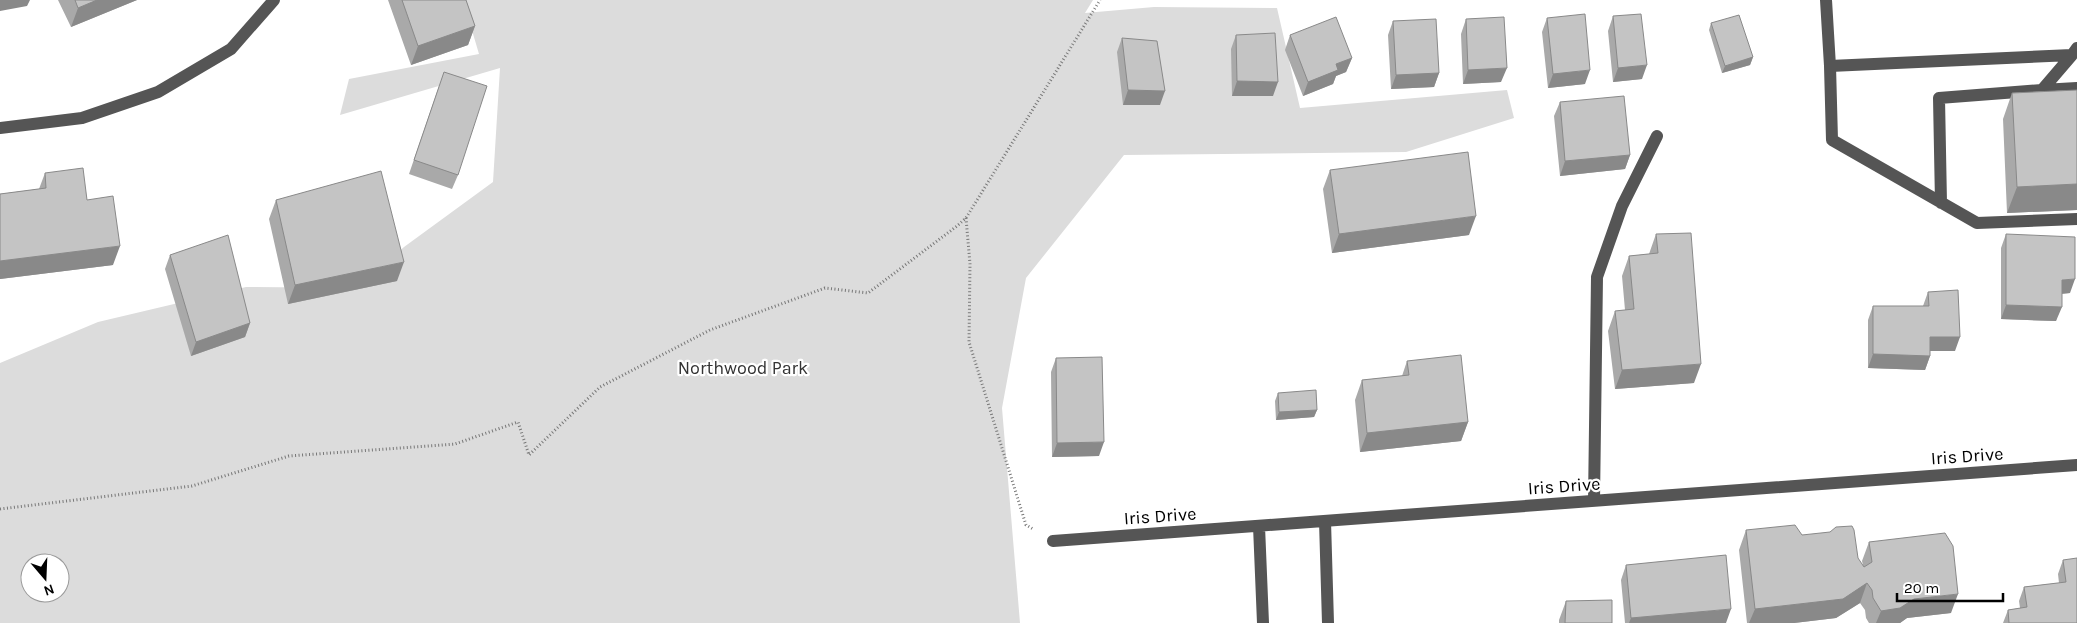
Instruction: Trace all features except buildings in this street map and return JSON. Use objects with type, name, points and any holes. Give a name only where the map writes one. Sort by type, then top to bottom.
[{"type":"street","points":[[0,128],[82,118],[158,92],[231,49],[274,0]]},
{"type":"street","points":[[1826,0],[1832,140],[1977,223],[2077,219]]},
{"type":"street","points":[[1830,66],[2074,51]]},
{"type":"street","points":[[2042,90],[2074,51]]},
{"type":"street","points":[[1941,203],[1939,98],[2077,88]]},
{"type":"street","points":[[1594,501],[1597,277],[1622,206],[1657,136]]},
{"type":"street","name":"Iris Drive","points":[[1053,541],[2077,465]]},
{"type":"street","points":[[1325,521],[1328,623]]},
{"type":"street","points":[[1259,526],[1263,623]]},
{"type":"path","points":[[0,509],[192,486],[289,456],[456,444],[518,422],[529,455],[600,387],[710,330],[825,288],[868,294],[966,218],[1100,0]]},
{"type":"path","points":[[966,218],[970,264],[969,342],[1026,525],[1053,541]]},
{"type":"green space","name":"Northwood Park","points":[[463,0],[1093,0],[1085,13],[1154,7],[1277,8],[1300,108],[1507,90],[1514,118],[1406,152],[1124,155],[1026,278],[1002,408],[1020,623],[0,623],[0,363],[98,322],[246,287],[358,288],[404,247],[493,182],[500,68],[340,115],[349,79],[479,54]]}]
